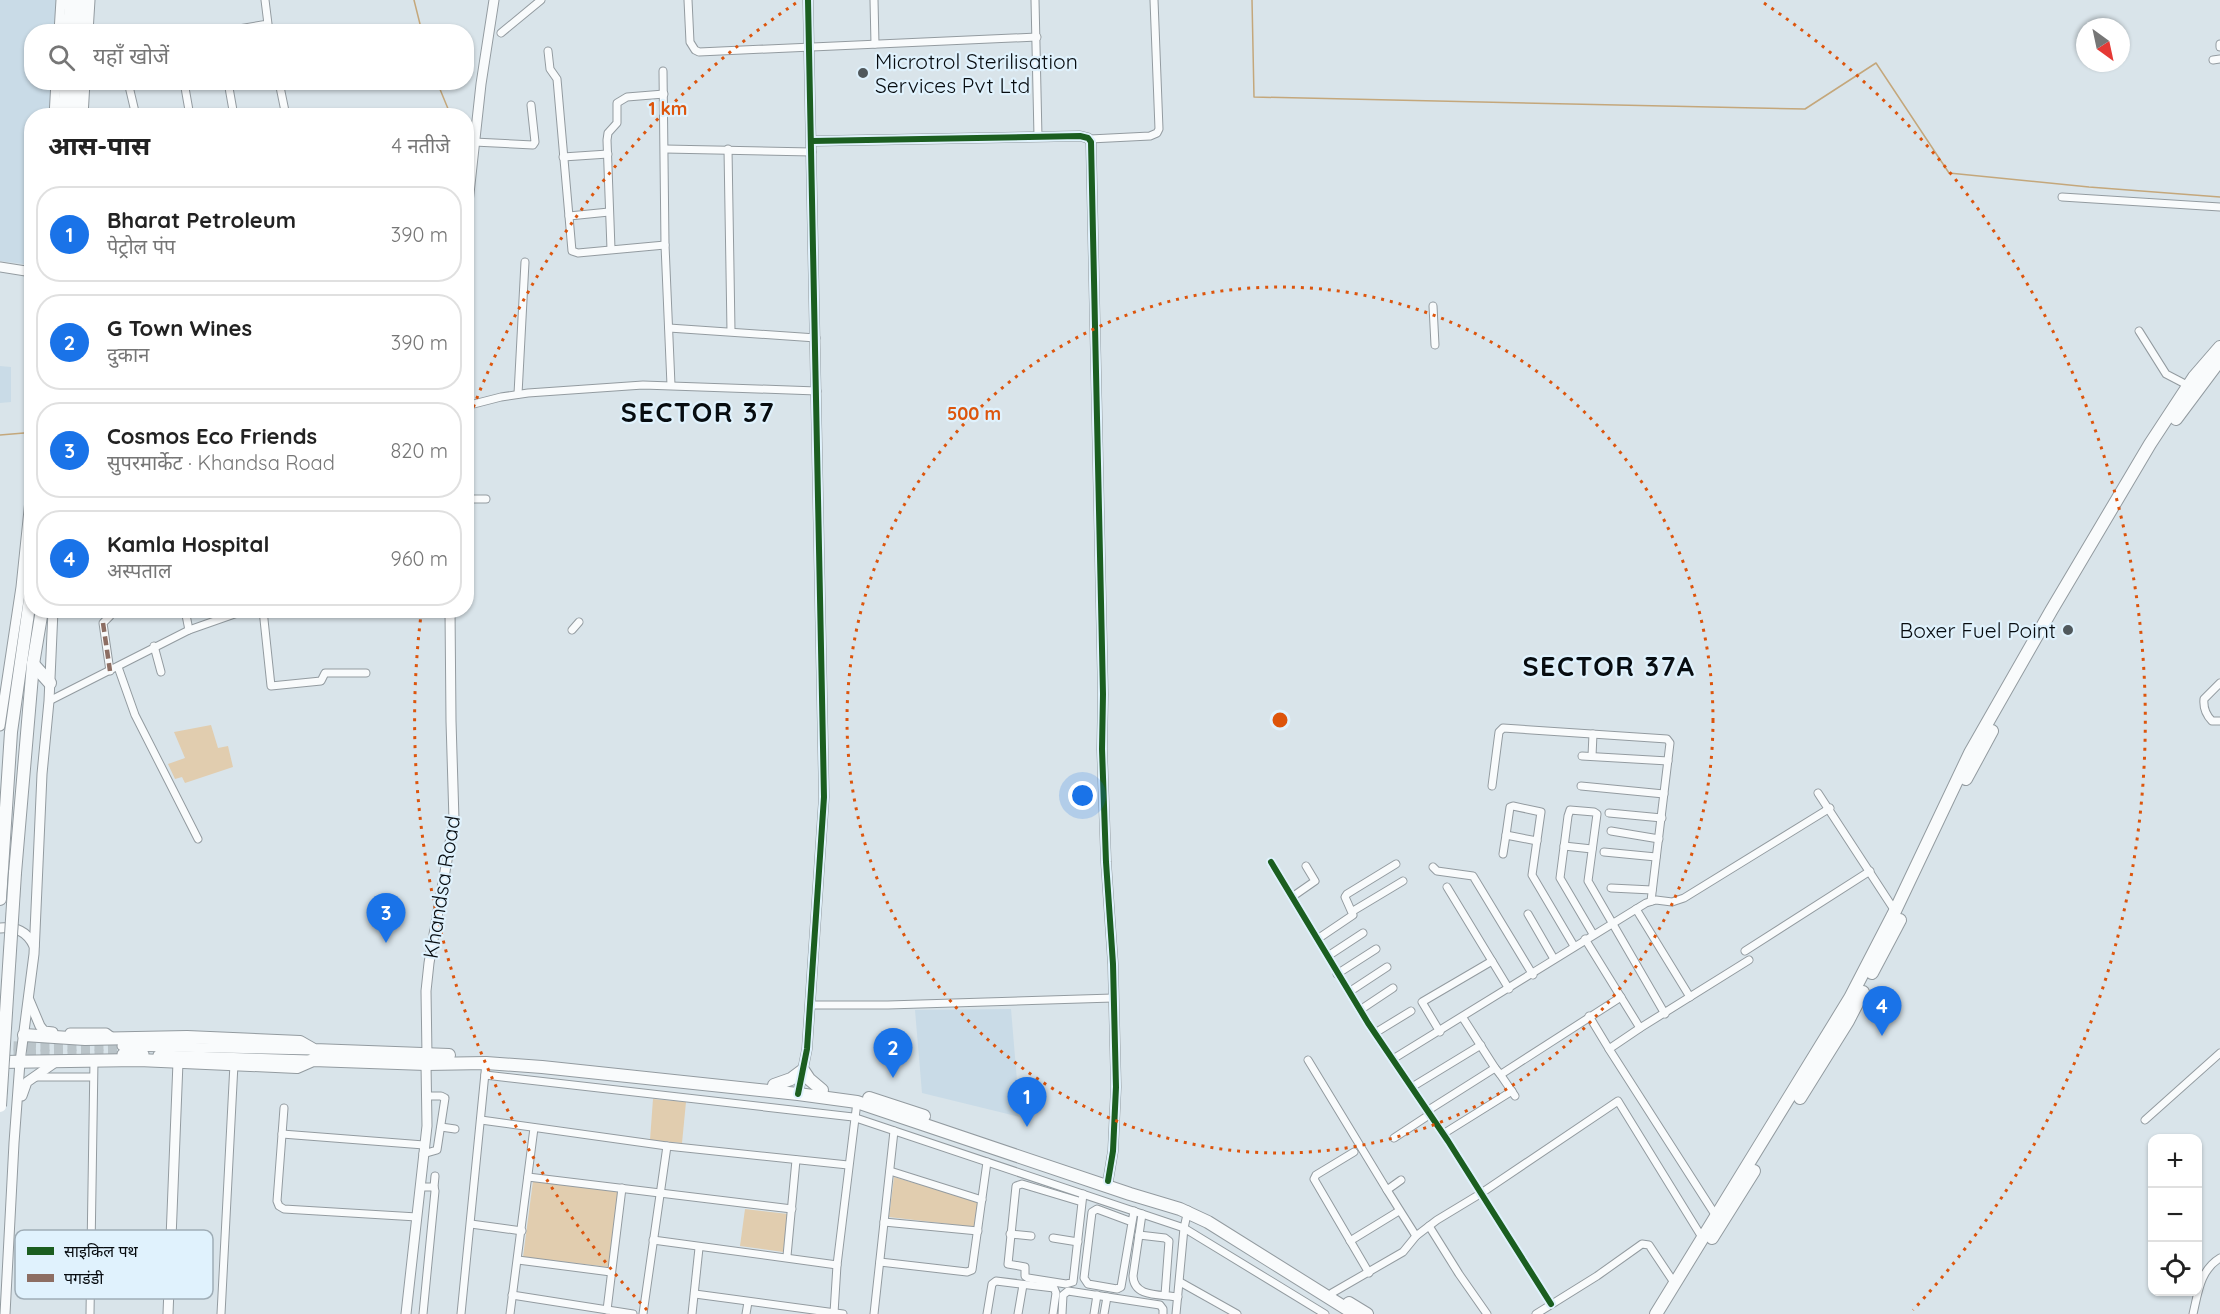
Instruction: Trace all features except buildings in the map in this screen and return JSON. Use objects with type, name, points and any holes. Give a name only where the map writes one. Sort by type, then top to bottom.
[{"type":"highway","points":[[70,24],[71,0]]},
{"type":"highway","points":[[80,24],[82,0]]},
{"type":"highway","points":[[64,108],[66,90]]},
{"type":"highway","points":[[75,108],[77,90]]},
{"type":"highway","points":[[1665,1314],[1719,1219],[1848,1021],[1963,786],[2051,617],[2117,498],[2189,386],[2220,347]]},
{"type":"highway","points":[[2051,617],[2152,454],[2220,360]]},
{"type":"highway","points":[[0,899],[10,732],[27,618]]},
{"type":"highway","points":[[0,1106],[15,873],[33,664],[41,618]]},
{"type":"highway","points":[[13,648],[26,627]]},
{"type":"highway","points":[[33,664],[50,683]]},
{"type":"highway","points":[[30,1035],[119,1046],[187,1037],[300,1042],[313,1055]]},
{"type":"highway","points":[[0,1062],[94,1060],[297,1067],[313,1055],[521,1062],[774,1085],[901,1112],[1132,1187],[1188,1210]]},
{"type":"highway","points":[[427,1059],[486,1069],[521,1062],[799,1091],[822,1090],[859,1096],[1212,1218],[1355,1314]]},
{"type":"highway","points":[[774,1085],[791,1079],[803,1070],[809,1079],[822,1090]]},
{"type":"highway","points":[[1656,1314],[1703,1239],[1719,1219]]},
{"type":"highway","points":[[1259,1251],[1366,1314]]},
{"type":"street","points":[[60,24],[61,0]]},
{"type":"street","points":[[88,24],[90,0]]},
{"type":"street","points":[[265,0],[268,24]]},
{"type":"street","points":[[494,0],[474,142],[534,144],[531,105]]},
{"type":"street","points":[[501,33],[541,0]]},
{"type":"street","points":[[688,0],[690,42],[697,51],[1037,38]]},
{"type":"street","points":[[799,1091],[810,1005],[824,797],[808,0]]},
{"type":"street","points":[[874,0],[875,44]]},
{"type":"street","points":[[1035,0],[1038,137]]},
{"type":"street","points":[[665,150],[1038,137],[1080,136],[1090,139],[1150,136],[1158,132],[1159,127],[1154,0]]},
{"type":"street","points":[[548,51],[550,69],[557,79],[571,246],[574,253],[665,245]]},
{"type":"street","points":[[663,71],[665,245],[671,385]]},
{"type":"street","points":[[54,108],[56,90]]},
{"type":"street","points":[[83,108],[85,90]]},
{"type":"street","points":[[130,90],[134,108]]},
{"type":"street","points":[[185,90],[189,108]]},
{"type":"street","points":[[229,90],[233,108]]},
{"type":"street","points":[[281,90],[284,108]]},
{"type":"street","points":[[611,249],[608,135],[617,123],[616,106],[618,101],[627,97],[664,94]]},
{"type":"street","points":[[1090,139],[1103,694],[1102,749],[1116,1087],[1113,1151],[1108,1181]]},
{"type":"street","points":[[728,149],[731,331]]},
{"type":"street","points":[[563,157],[608,154]]},
{"type":"street","points":[[2062,197],[2220,207]]},
{"type":"street","points":[[569,216],[609,212]]},
{"type":"street","points":[[518,394],[525,262]]},
{"type":"street","points":[[0,267],[24,271]]},
{"type":"street","points":[[1433,306],[1435,345]]},
{"type":"street","points":[[669,328],[816,338]]},
{"type":"street","points":[[2139,331],[2166,374],[2189,386]]},
{"type":"street","points":[[474,403],[518,394],[595,387],[671,385],[817,391]]},
{"type":"street","points":[[474,499],[486,499]]},
{"type":"street","points":[[0,726],[24,596]]},
{"type":"street","points":[[5,1314],[20,1062],[30,1035],[27,1014],[34,948],[42,774],[49,701],[53,618]]},
{"type":"street","points":[[108,618],[103,623],[110,670]]},
{"type":"street","points":[[187,618],[189,630]]},
{"type":"street","points":[[49,701],[118,667],[154,646],[223,618]]},
{"type":"street","points":[[264,618],[271,686],[321,681],[325,672],[366,674]]},
{"type":"street","name":"Khandsa Road","points":[[404,1314],[422,1148],[427,1126],[425,1118],[426,991],[454,820],[450,618]]},
{"type":"street","points":[[572,630],[579,622]]},
{"type":"street","points":[[154,646],[161,672]]},
{"type":"street","points":[[118,667],[135,715],[198,839]]},
{"type":"street","points":[[2220,683],[2204,699],[2206,716],[2212,722],[2220,721]]},
{"type":"street","points":[[1492,786],[1500,729],[1667,739],[1670,743],[1651,901]]},
{"type":"street","points":[[1592,756],[1593,734]]},
{"type":"street","points":[[1581,756],[1668,761]]},
{"type":"street","points":[[1581,786],[1664,794]]},
{"type":"street","points":[[1818,793],[1830,808],[1898,915]]},
{"type":"street","points":[[1503,854],[1509,810],[1513,806],[1541,812],[1532,875],[1574,946]]},
{"type":"street","points":[[1393,1059],[1533,975],[1574,946],[1636,909],[1651,901],[1672,902],[1684,898],[1830,808]]},
{"type":"street","points":[[1593,934],[1560,878],[1569,812],[1594,812],[1597,815],[1588,881],[1665,1014]]},
{"type":"street","points":[[1609,813],[1662,818]]},
{"type":"street","points":[[1611,831],[1659,839]]},
{"type":"street","points":[[1506,836],[1537,841]]},
{"type":"street","points":[[1564,846],[1592,849]]},
{"type":"street","points":[[1605,852],[1656,857]]},
{"type":"street","points":[[1271,862],[1318,938],[1337,974],[1443,1134],[1551,1304]]},
{"type":"street","points":[[1353,911],[1345,895],[1396,864]]},
{"type":"street","points":[[1292,897],[1315,881],[1306,866]]},
{"type":"street","points":[[1433,867],[1437,871],[1473,876],[1533,975]]},
{"type":"street","points":[[1745,951],[1870,871]]},
{"type":"street","points":[[1318,938],[1353,915],[1353,911],[1403,880]]},
{"type":"street","points":[[1447,887],[1509,989]]},
{"type":"street","points":[[1611,888],[1652,891]]},
{"type":"street","points":[[1636,909],[1690,997]]},
{"type":"street","points":[[1528,914],[1554,959]]},
{"type":"street","points":[[0,928],[21,931],[30,938],[34,948]]},
{"type":"street","points":[[1328,956],[1363,933]]},
{"type":"street","points":[[1585,939],[1640,1028]]},
{"type":"street","points":[[1337,974],[1376,950]]},
{"type":"street","points":[[1440,1032],[1422,1002],[1491,960]]},
{"type":"street","points":[[1610,1049],[1749,960]]},
{"type":"street","points":[[1349,992],[1387,968]]},
{"type":"street","points":[[1360,1010],[1393,988]]},
{"type":"street","points":[[1394,1138],[1428,1113],[1621,997]]},
{"type":"street","points":[[28,998],[44,1031],[106,1033],[119,1046],[313,1055]]},
{"type":"street","points":[[810,1005],[888,1005],[1113,998]]},
{"type":"street","points":[[1375,1033],[1410,1011]]},
{"type":"street","points":[[1589,1016],[1719,1219]]},
{"type":"street","points":[[1443,1134],[1513,1093],[1463,1018]]},
{"type":"street","points":[[0,1034],[30,1035]]},
{"type":"street","points":[[1412,1087],[1481,1045]]},
{"type":"street","points":[[2145,1120],[2220,1053]]},
{"type":"street","points":[[15,1131],[20,1121],[23,1090],[32,1077],[59,1060]]},
{"type":"street","points":[[91,1230],[94,1060]]},
{"type":"street","points":[[1308,1060],[1416,1236]]},
{"type":"street","points":[[172,1230],[178,1062]]},
{"type":"street","points":[[221,1314],[234,1064]]},
{"type":"street","points":[[461,1314],[486,1069],[854,1117],[987,1162],[1082,1198]]},
{"type":"street","points":[[32,1077],[93,1077]]},
{"type":"street","points":[[0,1081],[19,1082]]},
{"type":"street","points":[[282,1134],[437,1150],[445,1098],[426,1096]]},
{"type":"street","points":[[1332,1293],[1403,1252],[1416,1236],[1429,1226],[1618,1101],[1703,1239]]},
{"type":"street","points":[[834,1313],[837,1264],[856,1102]]},
{"type":"street","points":[[284,1108],[277,1202],[279,1206],[284,1209],[415,1217]]},
{"type":"street","points":[[481,1120],[667,1146],[848,1165]]},
{"type":"street","points":[[441,1127],[455,1129]]},
{"type":"street","points":[[510,1314],[534,1128]]},
{"type":"street","points":[[874,1314],[894,1131]]},
{"type":"street","points":[[643,1314],[667,1146]]},
{"type":"street","name":"Khandsa Road","points":[[415,1217],[420,1187],[422,1148]]},
{"type":"street","points":[[1354,1152],[1314,1178],[1369,1273]]},
{"type":"street","points":[[787,1256],[796,1160]]},
{"type":"street","points":[[880,1262],[970,1271],[987,1162]]},
{"type":"street","points":[[890,1171],[982,1200]]},
{"type":"street","points":[[423,1314],[435,1176]]},
{"type":"street","points":[[528,1177],[792,1209]]},
{"type":"street","points":[[1387,1190],[1401,1180]]},
{"type":"street","points":[[1082,1198],[1072,1283],[1028,1278],[1025,1276],[1025,1267],[1008,1264],[1015,1188],[1022,1184],[1082,1198],[1134,1211],[1184,1228],[1325,1314]]},
{"type":"street","points":[[420,1187],[434,1187]]},
{"type":"street","points":[[607,1310],[622,1188]]},
{"type":"street","points":[[1132,1222],[1097,1209],[1092,1212],[1084,1278],[1088,1284],[1117,1289],[1122,1287],[1134,1211]]},
{"type":"street","points":[[1176,1314],[1184,1228],[1188,1210]]},
{"type":"street","points":[[1350,1241],[1400,1211]]},
{"type":"street","points":[[1142,1214],[1133,1276],[1134,1286],[1140,1292],[1178,1297]]},
{"type":"street","points":[[884,1222],[978,1231]]},
{"type":"street","points":[[471,1224],[522,1231]]},
{"type":"street","points":[[1429,1226],[1487,1314]]},
{"type":"street","points":[[1010,1234],[1031,1236]]},
{"type":"street","points":[[1139,1235],[1166,1238],[1169,1241],[1166,1295]]},
{"type":"street","points":[[1053,1238],[1078,1242]]},
{"type":"street","points":[[653,1240],[699,1248],[787,1256],[837,1264]]},
{"type":"street","points":[[1536,1314],[1645,1244],[1649,1245],[1675,1284]]},
{"type":"street","points":[[692,1314],[699,1248]]},
{"type":"street","points":[[2193,1314],[2202,1276],[2212,1263],[2220,1258]]},
{"type":"street","points":[[518,1260],[611,1272]]},
{"type":"street","points":[[1180,1281],[1226,1311],[1238,1314]]},
{"type":"street","points":[[987,1314],[993,1282],[1054,1289],[1053,1314]]},
{"type":"street","points":[[1018,1314],[1025,1285]]},
{"type":"street","points":[[1023,1314],[1025,1285]]},
{"type":"street","points":[[1062,1314],[1063,1297],[1066,1292],[1160,1305],[1163,1314]]},
{"type":"street","points":[[694,1294],[795,1311],[843,1314]]},
{"type":"street","points":[[512,1295],[633,1314]]},
{"type":"street","points":[[1094,1314],[1096,1295]]},
{"type":"street","points":[[1104,1314],[1107,1297]]},
{"type":"street","points":[[90,1299],[90,1314]]},
{"type":"street","points":[[168,1314],[169,1299]]},
{"type":"street","points":[[746,1314],[748,1302]]},
{"type":"shaded area","points":[[0,0],[56,0],[54,24],[24,24],[24,90],[51,90],[49,108],[24,108],[24,264],[0,261]]},
{"type":"shaded area","points":[[0,366],[11,367],[11,402],[0,403]]},
{"type":"shaded area","points":[[211,725],[218,748],[228,746],[233,767],[185,783],[182,777],[175,779],[168,764],[185,758],[174,732]]},
{"type":"shaded area","points":[[1011,1009],[1020,1117],[922,1093],[915,1010]]},
{"type":"shaded area","points":[[653,1099],[686,1102],[682,1143],[650,1140]]},
{"type":"shaded area","points":[[894,1177],[978,1202],[974,1227],[889,1217]]},
{"type":"shaded area","points":[[533,1181],[618,1191],[609,1267],[523,1257]]},
{"type":"shaded area","points":[[745,1209],[788,1214],[783,1252],[740,1246]]},
{"type":"waterway","points":[[414,0],[420,24]]},
{"type":"waterway","points":[[1252,0],[1254,97],[1805,109],[1876,63],[1949,173],[2220,197]]},
{"type":"waterway","points":[[440,90],[448,108]]},
{"type":"waterway","points":[[0,435],[24,433]]},
{"type":"tunnel","points":[[0,1045],[122,1046]]},
{"type":"tunnel","points":[[0,1054],[122,1054]]},
{"type":"marked path","points":[[103,623],[110,671]]},
{"type":"cycle path","points":[[798,1094],[807,1049],[824,797],[808,0]]},
{"type":"cycle path","points":[[812,141],[1080,136],[1088,138],[1091,142],[1103,694],[1102,749],[1113,964],[1116,1087],[1113,1151],[1108,1181]]},
{"type":"cycle path","points":[[1271,862],[1368,1023],[1448,1141],[1551,1304]]},
{"type":"place","name":"Microtrol Sterilisation Services Pvt Ltd","points":[[863,73]]},
{"type":"place","name":"Boxer Fuel Point","points":[[2068,630]]},
{"type":"place","name":"Cosmos Eco Friends","points":[[386,943]]},
{"type":"place","name":"Kamla Hospital","points":[[1882,1036]]},
{"type":"place","name":"G Town Wines","points":[[893,1078]]},
{"type":"place","name":"Bharat Petroleum","points":[[1027,1127]]},
{"type":"district","name":"SECTOR 37","points":[[698,412]]},
{"type":"district","name":"SECTOR 37A","points":[[1609,666]]}]
